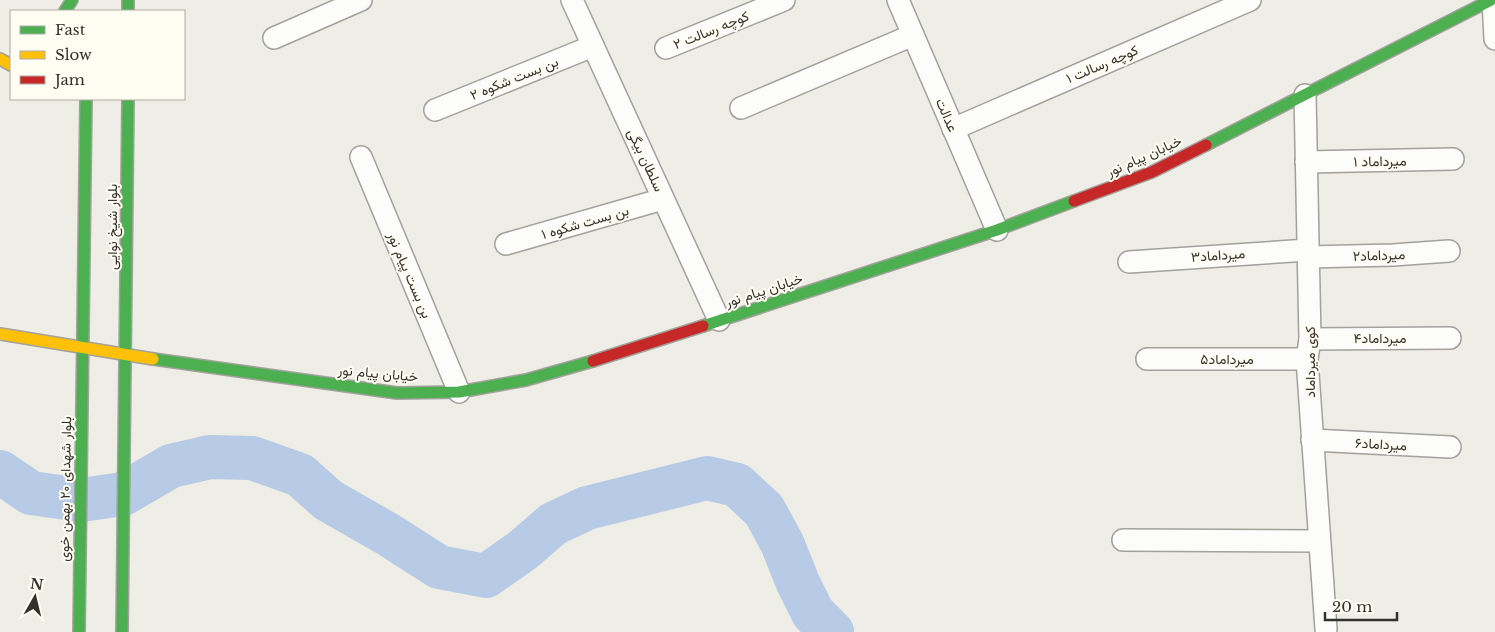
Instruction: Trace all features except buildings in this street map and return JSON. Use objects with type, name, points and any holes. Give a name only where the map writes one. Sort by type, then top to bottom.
[{"type":"street","points":[[274,38],[361,0]]},
{"type":"street","name":"سلطان بیگی","points":[[572,0],[719,320]]},
{"type":"street","name":"کوچه رسالت ۲","points":[[666,48],[784,0]]},
{"type":"street","name":"عدالت","points":[[898,0],[997,230]]},
{"type":"street","name":"کوچه رسالت ۱","points":[[953,129],[1250,0]]},
{"type":"street","points":[[1492,0],[1495,39]]},
{"type":"street","name":"خیابان پیام نور","points":[[0,334],[188,365],[397,393],[459,392],[535,377],[608,356],[997,230],[1152,172],[1492,0]]},
{"type":"street","points":[[741,108],[913,35]]},
{"type":"street","name":"بن بست شکوه ۲","points":[[435,110],[593,46]]},
{"type":"street","name":"کوی میرداماد","points":[[1304,95],[1312,440],[1326,629]]},
{"type":"street","name":"بلوار شیخ نوایی","points":[[83,347],[86,100]]},
{"type":"street","name":"بلوار شیخ نوایی","points":[[126,355],[128,100]]},
{"type":"street","points":[[76,108],[86,122]]},
{"type":"street","name":"بن بست پیام نور","points":[[361,157],[459,392]]},
{"type":"street","name":"میرداماد ۱","points":[[1306,162],[1453,159]]},
{"type":"street","name":"بن بست شکوه ۱","points":[[506,244],[664,199]]},
{"type":"street","name":"میرداماد۲","points":[[1308,254],[1394,256],[1449,250]]},
{"type":"street","name":"میرداماد۳","points":[[1129,262],[1308,254]]},
{"type":"street","name":"میرداماد۴","points":[[1309,349],[1450,338]]},
{"type":"street","name":"بلوار شهدای ۲۰ بهمن خوی","points":[[79,632],[83,347]]},
{"type":"street","name":"میرداماد۵","points":[[1147,359],[1309,349]]},
{"type":"street","points":[[122,632],[126,355]]},
{"type":"street","name":"میرداماد۶","points":[[1312,440],[1450,448]]},
{"type":"street","points":[[1123,540],[1319,541]]},
{"type":"waterway","points":[[0,472],[31,493],[81,500],[123,494],[171,466],[210,457],[252,458],[300,475],[328,500],[389,535],[439,567],[486,576],[523,550],[553,524],[587,508],[707,478],[737,485],[764,510],[782,543],[798,583],[813,613],[832,632]]},
{"type":"traffic: fast","points":[[66,10],[72,0]]},
{"type":"traffic: fast","points":[[128,0],[128,10]]},
{"type":"traffic: fast","points":[[1206,145],[1491,0]]},
{"type":"traffic: fast","points":[[79,632],[86,100]]},
{"type":"traffic: fast","points":[[122,632],[128,100]]},
{"type":"traffic: fast","points":[[703,326],[997,230],[1074,201]]},
{"type":"traffic: fast","points":[[153,359],[397,393],[459,392],[526,380],[593,361]]},
{"type":"traffic: slow","points":[[0,59],[10,64]]},
{"type":"traffic: slow","points":[[0,334],[153,359]]},
{"type":"traffic: jam","points":[[1074,201],[1152,172],[1206,145]]},
{"type":"traffic: jam","points":[[593,361],[703,326]]}]
